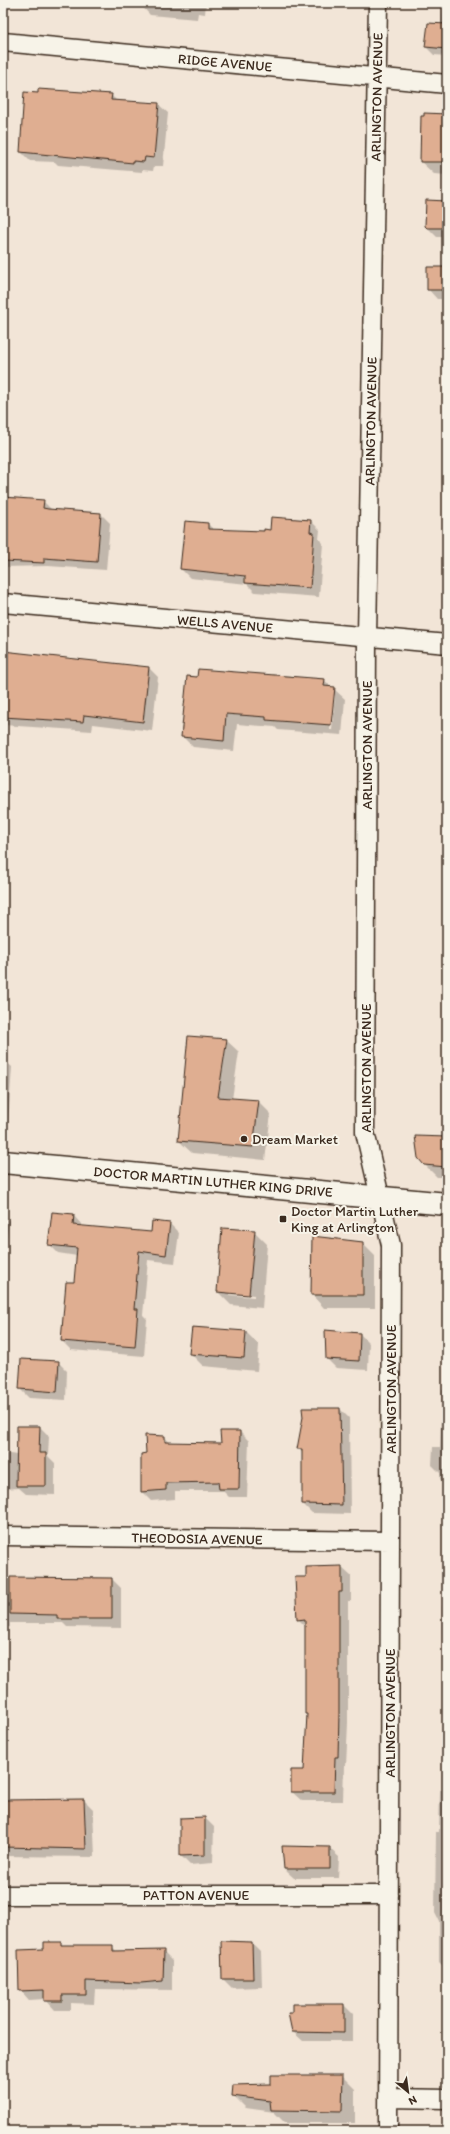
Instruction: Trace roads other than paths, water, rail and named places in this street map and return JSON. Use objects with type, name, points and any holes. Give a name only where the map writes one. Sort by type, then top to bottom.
[{"type":"main road","name":"DOCTOR MARTIN LUTHER KING DRIVE","points":[[3,1162],[447,1204]]},
{"type":"street","name":"ARLINGTON AVENUE","points":[[378,3],[378,78],[367,637],[365,1132],[379,1197],[392,1245],[388,2131]]},
{"type":"street","name":"RIDGE AVENUE","points":[[3,42],[447,84]]},
{"type":"street","name":"WELLS AVENUE","points":[[3,603],[447,644]]},
{"type":"street","name":"THEODOSIA AVENUE","points":[[3,1536],[390,1541]]},
{"type":"street","name":"PATTON AVENUE","points":[[3,1895],[389,1895]]},
{"type":"street","points":[[388,2098],[447,2099]]},
{"type":"place","name":"Dream Market","points":[[244,1139]]},
{"type":"place","name":"Doctor Martin Luther King at Arlington","points":[[283,1219]]}]
